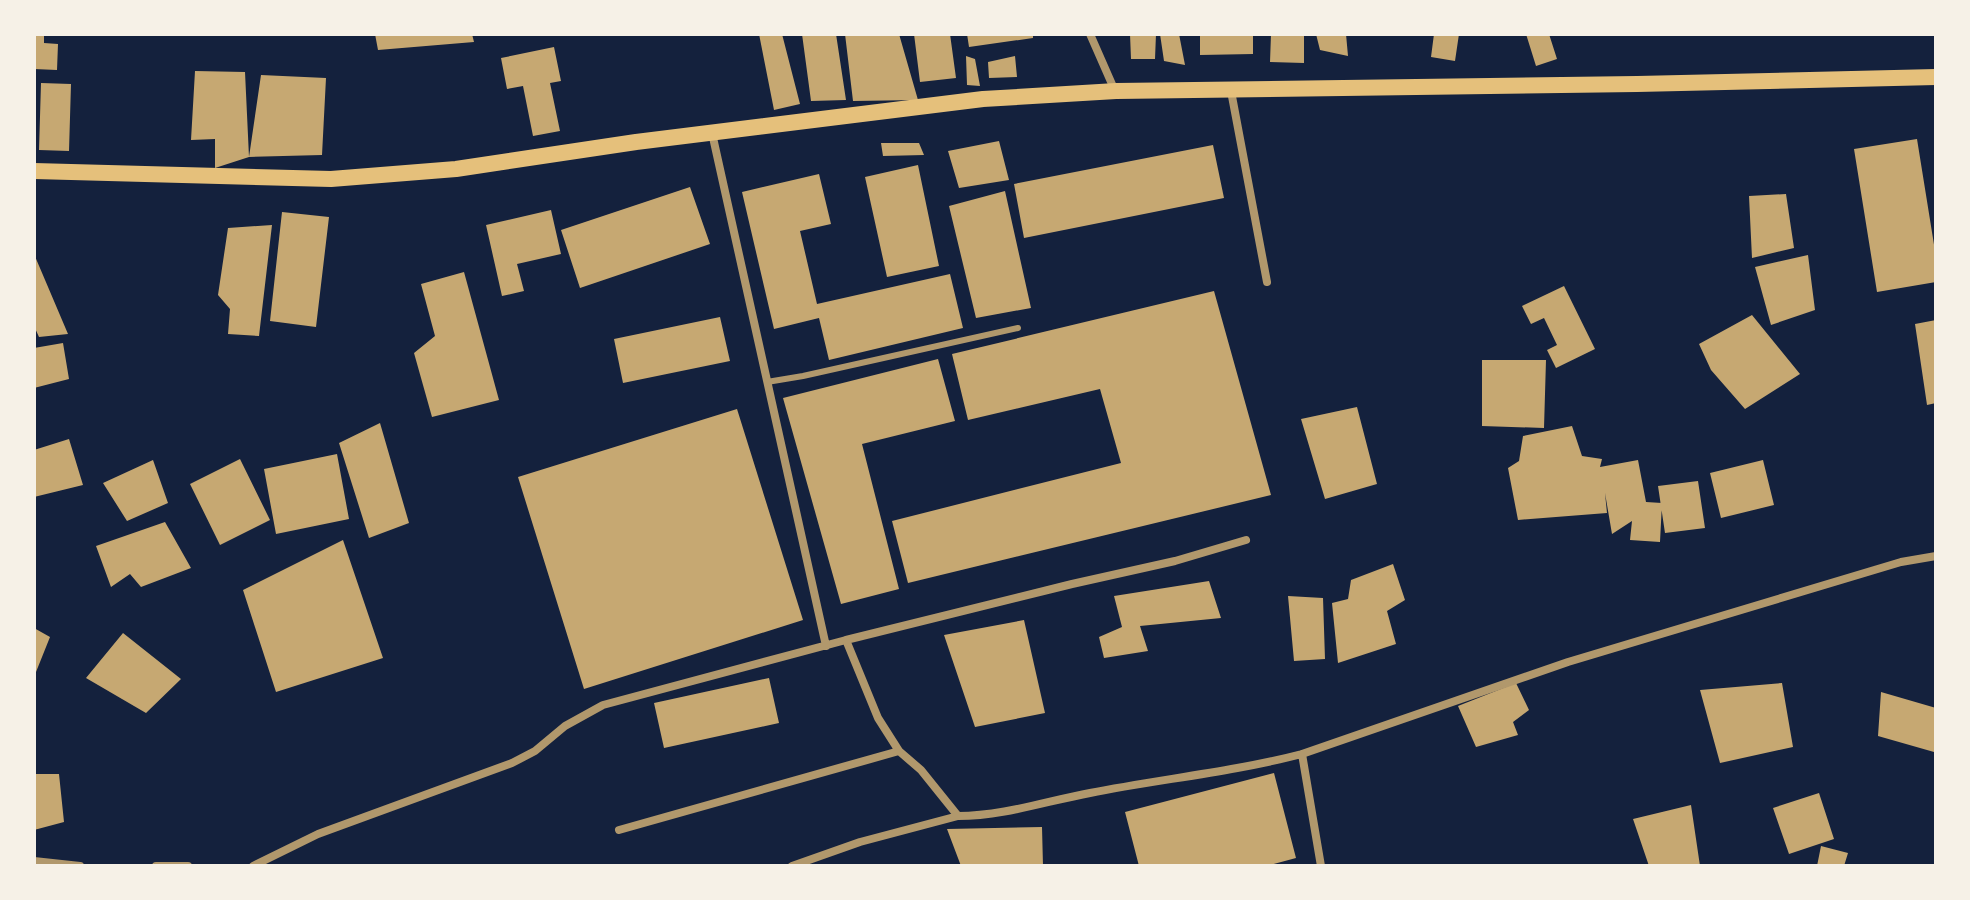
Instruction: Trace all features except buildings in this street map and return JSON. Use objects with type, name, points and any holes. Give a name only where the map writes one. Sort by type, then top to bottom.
[{"type":"main road","points":[[34,171],[331,179],[456,169],[712,132],[983,99],[1116,91],[1936,77]]},
{"type":"street","points":[[1090,34],[1116,91]]},
{"type":"street","points":[[1231,91],[1267,282]]},
{"type":"street","points":[[712,132],[826,646]]},
{"type":"street","points":[[253,866],[318,834],[512,763],[535,751],[565,726],[603,705],[846,640],[1175,561],[1246,540]]},
{"type":"street","points":[[792,866],[860,842],[958,816],[981,816],[1302,754],[1609,649],[1873,570],[1936,556]]},
{"type":"street","points":[[846,640],[878,718],[899,751],[921,770],[958,816]]},
{"type":"street","points":[[619,830],[899,751]]},
{"type":"street","points":[[1302,754],[1321,866]]},
{"type":"street","points":[[34,861],[80,866]]},
{"type":"street","points":[[156,866],[188,866]]},
{"type":"lane","points":[[767,382],[1018,328]]}]
